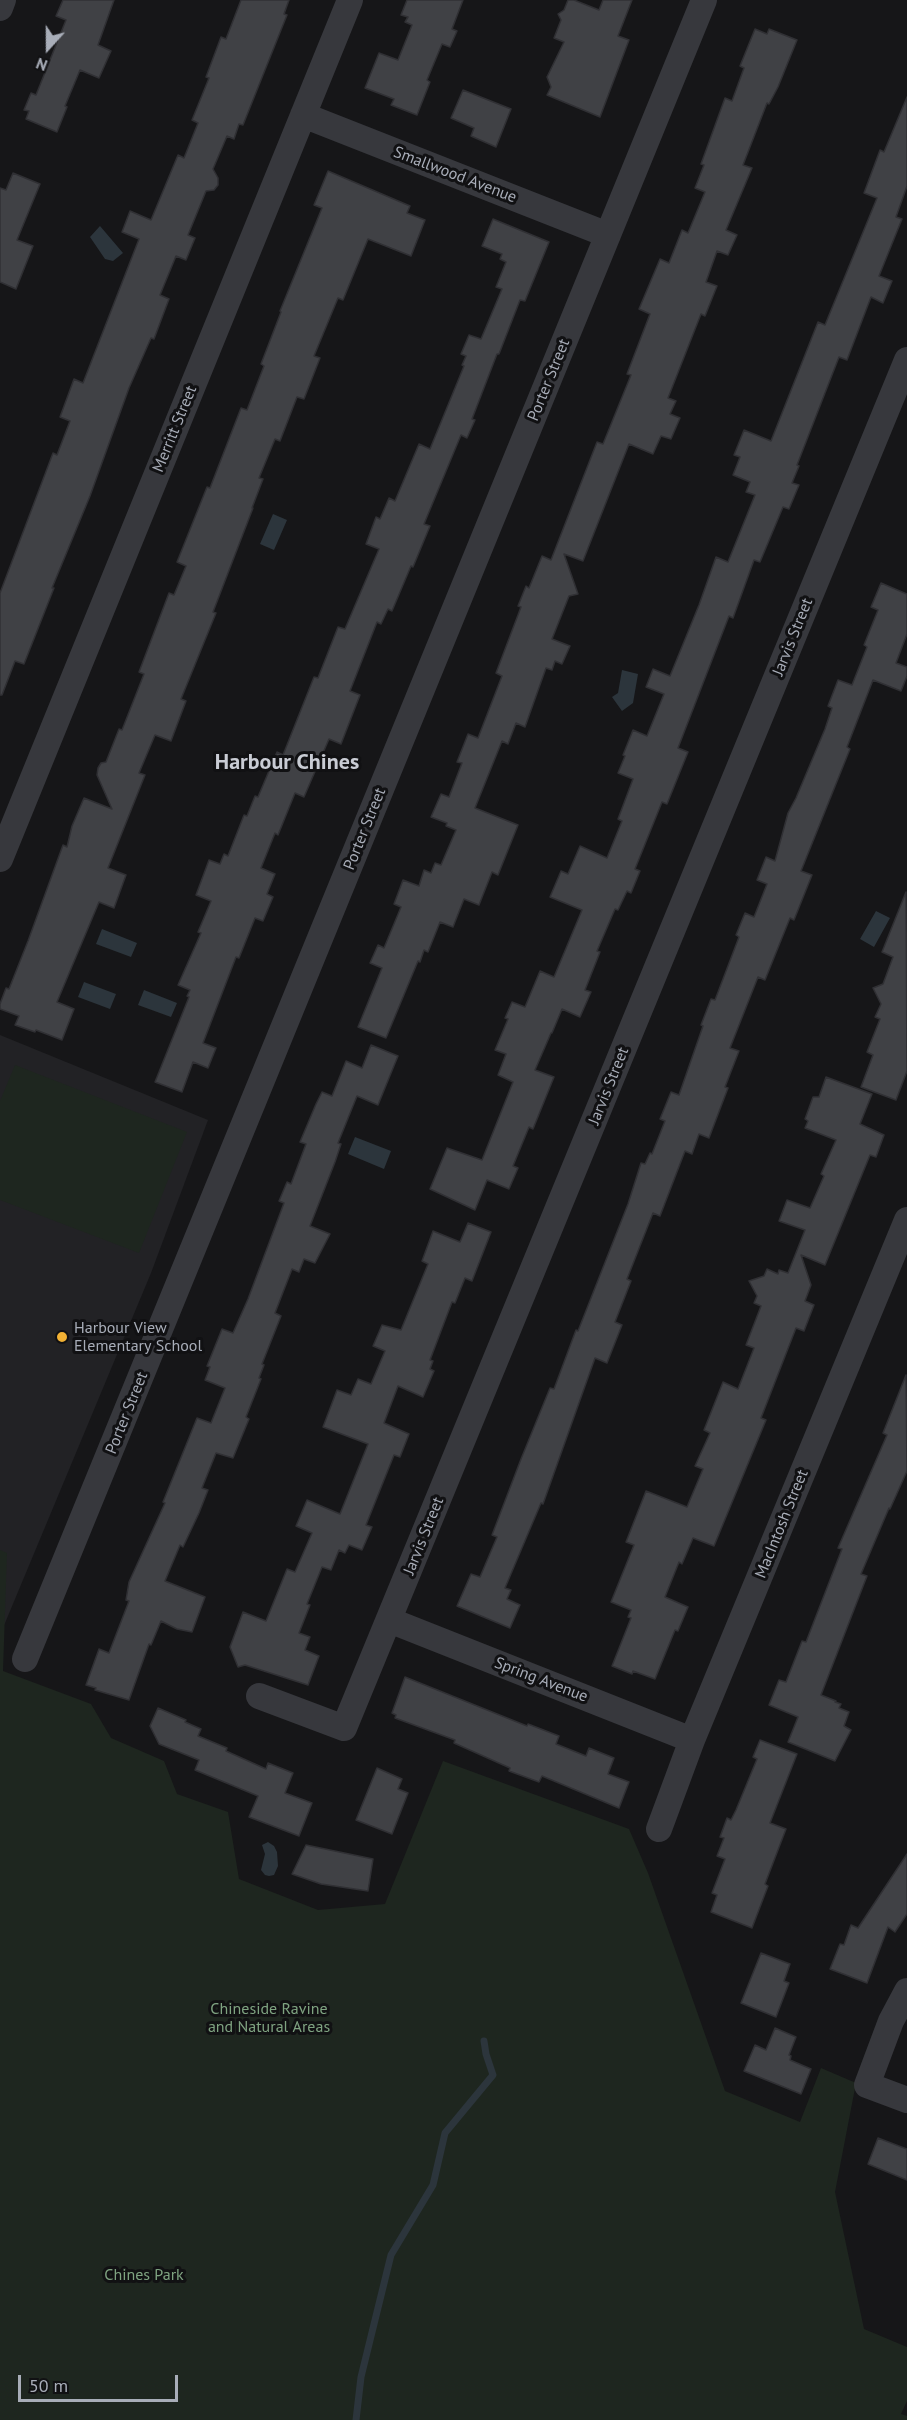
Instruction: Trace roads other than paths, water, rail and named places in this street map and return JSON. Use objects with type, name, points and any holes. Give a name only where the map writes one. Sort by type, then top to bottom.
[{"type":"street","points":[[0,8],[3,0]]},
{"type":"street","name":"Merritt Street","points":[[0,859],[350,0]]},
{"type":"street","name":"Porter Street","points":[[25,1659],[704,0]]},
{"type":"street","name":"Smallwood Avenue","points":[[303,115],[608,235]]},
{"type":"street","name":"Jarvis Street","points":[[259,1696],[344,1728],[907,360]]},
{"type":"street","name":"MacIntosh Street","points":[[659,1829],[692,1740],[907,1220]]},
{"type":"street","name":"Spring Avenue","points":[[389,1620],[692,1740]]},
{"type":"street","points":[[907,1991],[891,2021],[867,2085],[907,2100]]},
{"type":"waterway","points":[[356,2420],[361,2377],[391,2255],[433,2185],[445,2133],[493,2075],[484,2041]]},
{"type":"place","name":"Harbour View Elementary School","points":[[62,1337]]},
{"type":"district","name":"Harbour Chines","points":[[287,763]]},
{"type":"park label","name":"Chineside Ravine and Natural Areas","points":[[269,2018]]},
{"type":"park label","name":"Chines Park","points":[[144,2275]]}]
